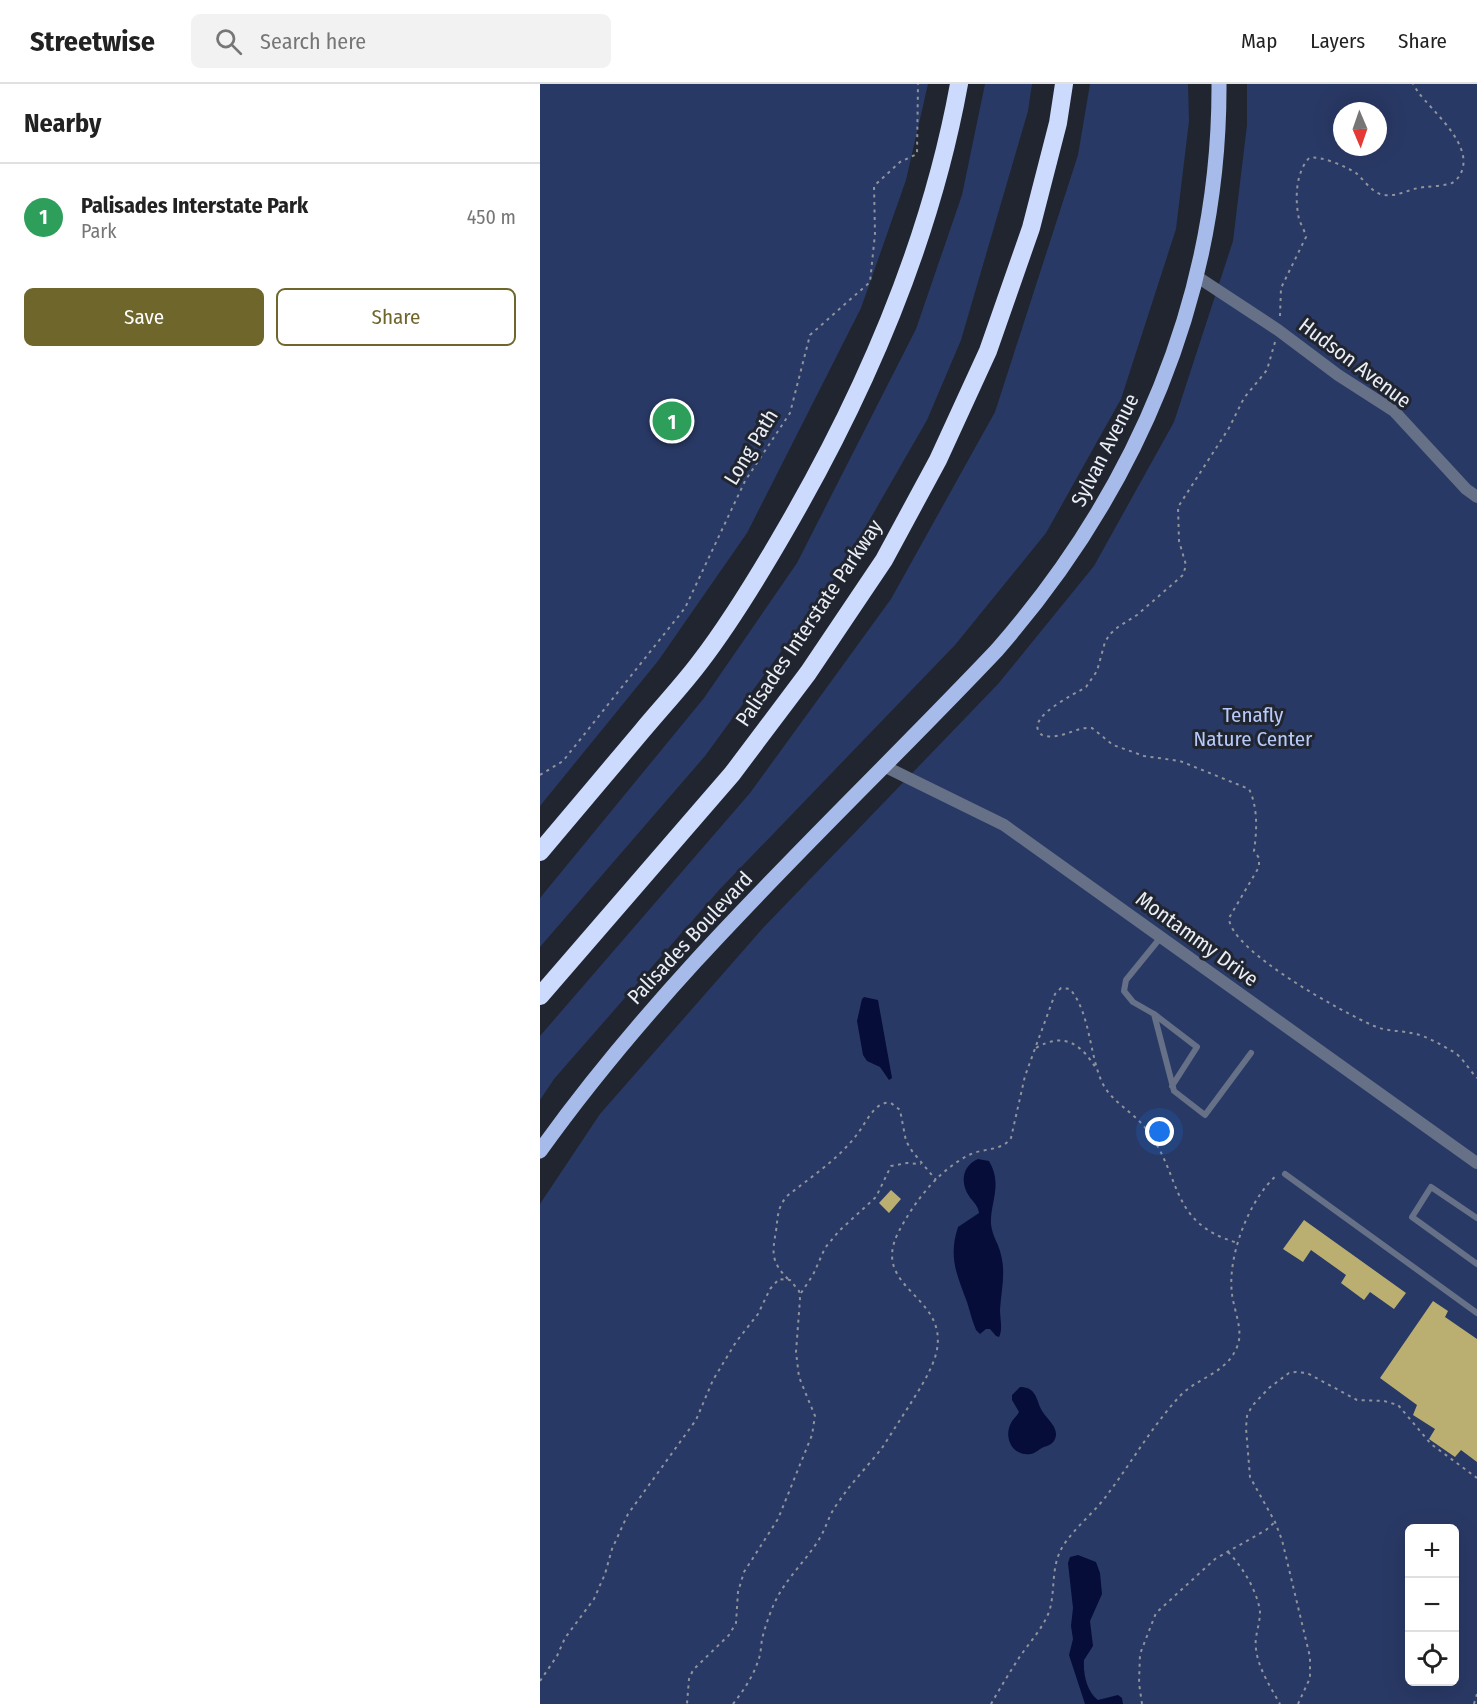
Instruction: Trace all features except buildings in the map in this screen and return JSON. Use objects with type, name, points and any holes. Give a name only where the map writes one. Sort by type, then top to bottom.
[{"type":"highway","points":[[540,852],[701,661],[760,574],[807,492],[853,403],[927,214],[959,84]]},
{"type":"highway","name":"Palisades Interstate Parkway","points":[[540,996],[732,774],[808,673],[884,560],[938,460],[988,351],[1031,228],[1058,123],[1064,84]]},
{"type":"main road","name":"Sylvan Avenue","points":[[884,766],[1010,635],[1088,529],[1125,464],[1150,411],[1175,346],[1196,276],[1213,190],[1218,84]]},
{"type":"main road","name":"Palisades Boulevard","points":[[540,1151],[603,1066],[660,999],[884,766]]},
{"type":"street","name":"Hudson Avenue","points":[[1196,276],[1278,330],[1338,375],[1394,411],[1460,483],[1477,497]]},
{"type":"street","name":"Montammy Drive","points":[[884,766],[1004,825],[1477,1163]]},
{"type":"lane","points":[[1161,937],[1126,980],[1124,992],[1133,1002],[1154,1014],[1197,1047],[1172,1086]]},
{"type":"lane","points":[[1154,1014],[1174,1091],[1205,1115],[1251,1053]]},
{"type":"lane","points":[[1285,1174],[1477,1313]]},
{"type":"lane","points":[[1477,1218],[1431,1187],[1412,1217],[1477,1264]]},
{"type":"path","name":"Long Path","points":[[540,775],[563,761],[685,608],[745,481],[790,413],[810,335],[870,282],[875,234],[874,186],[900,162],[917,154],[918,84]]},
{"type":"path","points":[[1413,84],[1423,100],[1460,143],[1464,163],[1461,174],[1451,183],[1419,187],[1388,196],[1376,192],[1346,167],[1321,158],[1309,158],[1303,167],[1296,188],[1299,218],[1306,237],[1281,288],[1278,330],[1267,370],[1244,398],[1229,428],[1184,495],[1177,510],[1179,541],[1186,565],[1183,575],[1148,603],[1137,615],[1115,629],[1105,642],[1092,681],[1044,713],[1037,722],[1037,729],[1042,735],[1062,736],[1084,728],[1092,728],[1113,745],[1144,756],[1180,761],[1249,789],[1254,806],[1256,834],[1254,851],[1259,858],[1259,867],[1230,918],[1230,924],[1236,934],[1285,976],[1314,995],[1375,1026],[1389,1031],[1419,1035],[1454,1052],[1477,1078]]},
{"type":"path","points":[[734,1704],[759,1659],[763,1635],[779,1594],[818,1541],[832,1512],[882,1447],[917,1393],[933,1361],[938,1338],[937,1324],[894,1270],[893,1255],[897,1236],[913,1208],[936,1180],[970,1155],[1007,1143],[1011,1138],[1025,1076],[1055,994],[1061,988],[1070,989],[1079,1000],[1100,1076]]},
{"type":"path","points":[[1036,1048],[1051,1041],[1072,1043],[1089,1057],[1112,1098],[1148,1131],[1181,1200],[1194,1219],[1210,1233],[1238,1243]]},
{"type":"path","points":[[800,1299],[795,1284],[777,1265],[773,1252],[776,1216],[781,1203],[848,1145],[882,1103],[891,1102],[900,1110],[906,1142],[936,1180]]},
{"type":"path","points":[[687,1704],[689,1679],[693,1670],[729,1635],[735,1623],[738,1592],[744,1572],[778,1519],[812,1435],[814,1416],[799,1377],[796,1352],[801,1291],[813,1275],[825,1248],[839,1231],[876,1197],[891,1166],[907,1163],[922,1164]]},
{"type":"path","points":[[991,1704],[1049,1611],[1052,1579],[1062,1547],[1107,1495],[1165,1413],[1190,1387],[1220,1370],[1238,1346],[1240,1335],[1231,1281],[1238,1243],[1267,1185],[1277,1175],[1285,1174]]},
{"type":"path","points":[[540,1681],[557,1656],[565,1638],[594,1599],[605,1575],[616,1539],[635,1503],[696,1420],[714,1380],[736,1342],[758,1314],[770,1289],[779,1279],[789,1280]]},
{"type":"path","points":[[1298,1704],[1310,1678],[1310,1657],[1282,1540],[1275,1522],[1250,1477],[1245,1428],[1252,1406],[1269,1388],[1289,1373],[1306,1373],[1357,1400],[1384,1401],[1398,1406],[1431,1444],[1477,1478]]},
{"type":"path","points":[[1142,1704],[1138,1683],[1140,1654],[1156,1613],[1215,1559],[1266,1530],[1275,1522]]},
{"type":"path","points":[[1228,1552],[1239,1566],[1256,1597],[1260,1612],[1256,1637],[1257,1656],[1280,1704]]},
{"type":"path","points":[[1474,1704],[1477,1694]]},
{"type":"green space","points":[[540,84],[928,84],[906,180],[861,308],[747,533],[658,661],[540,806]]},
{"type":"green space","points":[[985,84],[1032,84],[1028,111],[961,340],[927,420],[842,568],[705,756],[540,947],[540,898],[704,698],[797,563],[916,329],[962,195]]},
{"type":"green space","points":[[1090,84],[1188,84],[1189,121],[1176,229],[1121,399],[1046,533],[955,645],[720,889],[554,1079],[540,1100],[540,1036],[750,793],[891,599],[995,412],[1078,155]]},
{"type":"green space","name":"Tenafly Nature Center","points":[[1247,84],[1477,84],[1477,1704],[540,1704],[540,1204],[600,1114],[763,928],[998,684],[1094,566],[1174,422],[1233,241],[1247,125]]},
{"type":"shaded area","points":[[864,997],[878,1000],[892,1078],[889,1080],[880,1067],[867,1061],[863,1055],[857,1021]]},
{"type":"shaded area","points":[[978,1159],[989,1161],[996,1186],[991,1224],[1003,1269],[999,1337],[990,1329],[980,1334],[976,1330],[955,1266],[954,1248],[958,1227],[979,1213],[964,1186],[966,1170]]},
{"type":"shaded area","points":[[1020,1387],[1025,1387],[1034,1393],[1042,1411],[1056,1431],[1055,1440],[1052,1443],[1031,1454],[1019,1453],[1011,1445],[1008,1435],[1012,1422],[1019,1412],[1012,1400],[1012,1395]]},
{"type":"shaded area","points":[[1078,1555],[1096,1562],[1100,1573],[1102,1594],[1090,1621],[1093,1646],[1084,1660],[1086,1682],[1098,1700],[1118,1695],[1122,1698],[1123,1704],[1085,1704],[1069,1655],[1073,1639],[1071,1626],[1073,1608],[1068,1563],[1070,1557]]},
{"type":"place","name":"Palisades Interstate Park","points":[[672,421]]}]
